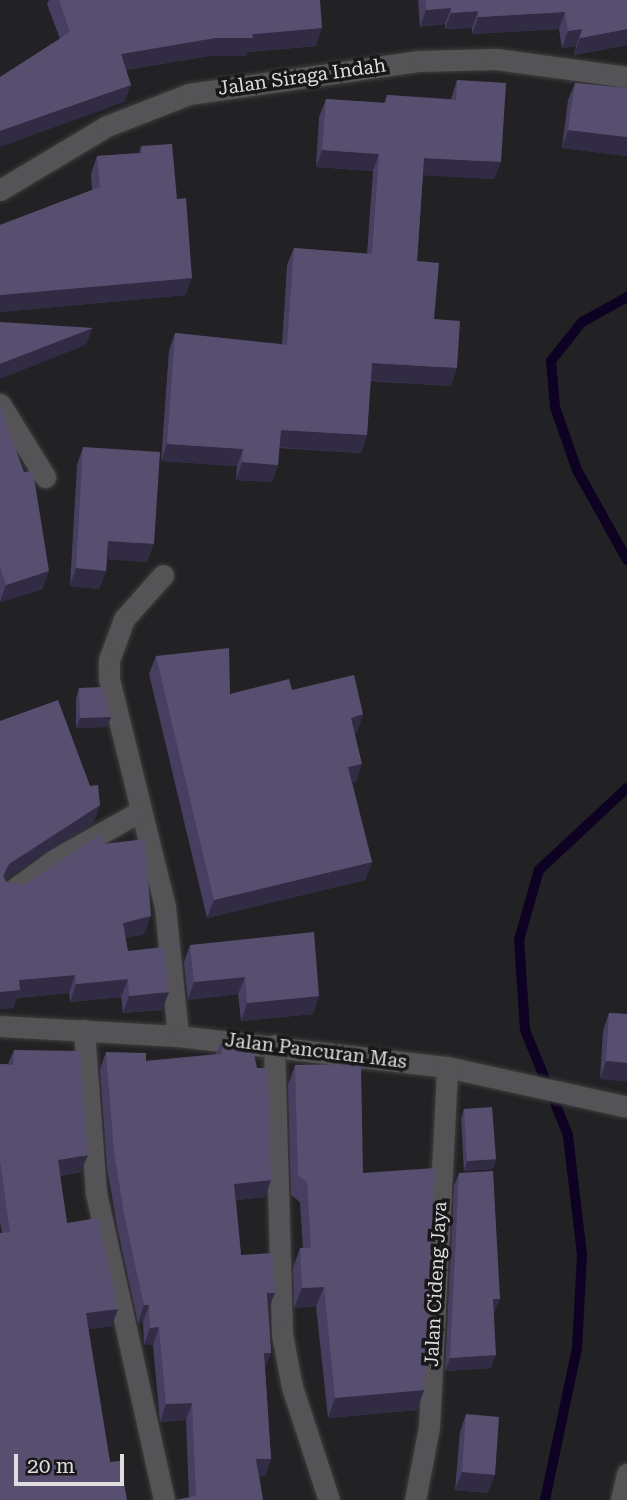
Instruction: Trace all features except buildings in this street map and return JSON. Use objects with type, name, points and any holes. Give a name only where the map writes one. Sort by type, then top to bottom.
[{"type":"street","name":"Jalan Siraga Indah","points":[[2,184],[107,126],[188,94],[418,61],[496,59],[627,76]]},
{"type":"street","points":[[0,404],[46,477]]},
{"type":"street","points":[[163,575],[124,619],[109,660],[139,812],[165,907],[178,1036]]},
{"type":"street","points":[[10,892],[55,859],[139,812]]},
{"type":"street","name":"Jalan Pancuran Mas","points":[[0,1026],[178,1036],[456,1068],[627,1107]]},
{"type":"street","points":[[84,1030],[96,1193],[164,1500]]},
{"type":"street","points":[[274,1045],[282,1334],[292,1387],[329,1500]]},
{"type":"street","name":"Jalan Cideng Jaya","points":[[415,1500],[429,1427],[456,1068]]},
{"type":"street","points":[[621,1500],[627,1474]]},
{"type":"waterway","points":[[627,297],[582,322],[551,361],[555,407],[577,470],[627,560]]},
{"type":"waterway","points":[[545,1500],[577,1348],[582,1255],[568,1135],[525,1030],[519,940],[539,870],[627,788]]}]
